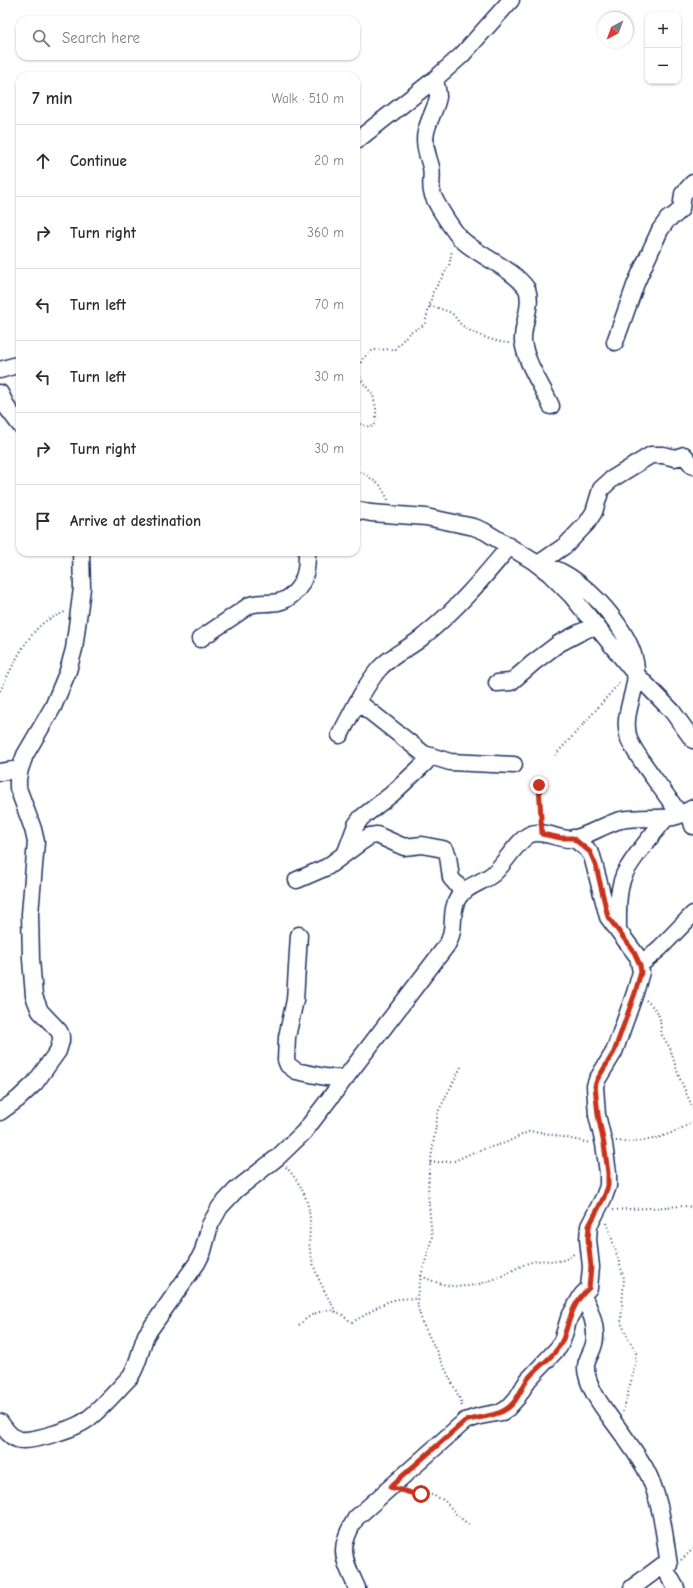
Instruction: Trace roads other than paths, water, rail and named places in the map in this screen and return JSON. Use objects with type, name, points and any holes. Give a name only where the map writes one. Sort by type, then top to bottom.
[{"type":"street","points":[[360,138],[436,79],[462,55],[511,0]]},
{"type":"street","points":[[436,79],[438,98],[428,122],[425,143],[432,173],[431,184],[433,197],[453,229],[474,250],[515,276],[527,289],[528,305],[523,342],[528,359],[551,406]]},
{"type":"street","points":[[615,342],[636,283],[660,230],[668,219],[681,209],[683,194],[693,183]]},
{"type":"street","points":[[0,370],[16,365]]},
{"type":"street","points":[[0,393],[8,409],[16,420]]},
{"type":"street","points":[[538,564],[566,545],[587,523],[594,512],[601,489],[612,479],[652,455],[663,455],[675,458],[684,455],[693,466]]},
{"type":"street","points":[[360,511],[401,516],[426,517],[474,527],[484,531],[538,564],[571,595],[634,672],[672,711],[693,740]]},
{"type":"street","points":[[340,735],[358,702],[379,669],[393,656],[419,640],[447,615],[482,579],[509,546]]},
{"type":"street","points":[[0,1112],[18,1099],[35,1083],[58,1051],[62,1038],[58,1029],[40,1011],[34,996],[30,914],[36,842],[33,829],[18,788],[20,769],[25,755],[53,708],[68,671],[74,649],[83,580],[81,556]]},
{"type":"street","points":[[200,639],[250,605],[281,601],[289,597],[297,590],[305,575],[307,556]]},
{"type":"street","points":[[538,564],[554,569],[576,581],[592,594],[626,637],[634,654],[634,672],[627,717],[629,739],[651,774],[684,815]]},
{"type":"street","points":[[497,684],[512,682],[533,663],[558,644],[579,632],[596,625]]},
{"type":"street","points":[[358,702],[419,751],[430,756],[459,763],[514,765]]},
{"type":"street","points":[[346,852],[356,825],[361,818],[392,794],[424,764],[430,756]]},
{"type":"street","points":[[0,772],[20,769]]},
{"type":"street","points":[[0,1422],[10,1435],[18,1440],[56,1433],[86,1420],[130,1377],[136,1369],[146,1335],[197,1263],[203,1251],[210,1224],[220,1207],[236,1190],[278,1157],[304,1132],[346,1078],[447,945],[453,934],[455,905],[458,898],[465,891],[494,873],[526,837],[533,834],[573,838],[609,823],[622,820],[684,815]]},
{"type":"street","points":[[618,930],[620,895],[624,875],[630,865],[684,815]]},
{"type":"street","points":[[297,880],[327,867],[370,836],[377,835],[404,847],[422,845],[440,848],[447,853],[451,878],[465,891]]},
{"type":"street","points":[[357,1588],[347,1566],[343,1552],[344,1542],[348,1530],[356,1518],[465,1421],[480,1416],[502,1412],[508,1408],[517,1398],[528,1380],[559,1347],[569,1318],[582,1295],[589,1288],[591,1267],[588,1239],[589,1226],[600,1211],[608,1186],[604,1142],[598,1115],[595,1086],[614,1052],[641,972],[638,957],[606,911],[592,856],[587,849],[573,838]]},
{"type":"street","points":[[640,965],[660,948],[693,914]]},
{"type":"street","points":[[299,935],[295,1000],[287,1037],[286,1060],[288,1065],[296,1071],[325,1077],[346,1078]]},
{"type":"street","points":[[582,1295],[588,1304],[592,1316],[595,1339],[586,1364],[586,1374],[590,1386],[646,1470],[660,1508],[669,1565],[663,1565],[632,1588]]},
{"type":"street","points":[[663,1565],[676,1588]]}]
